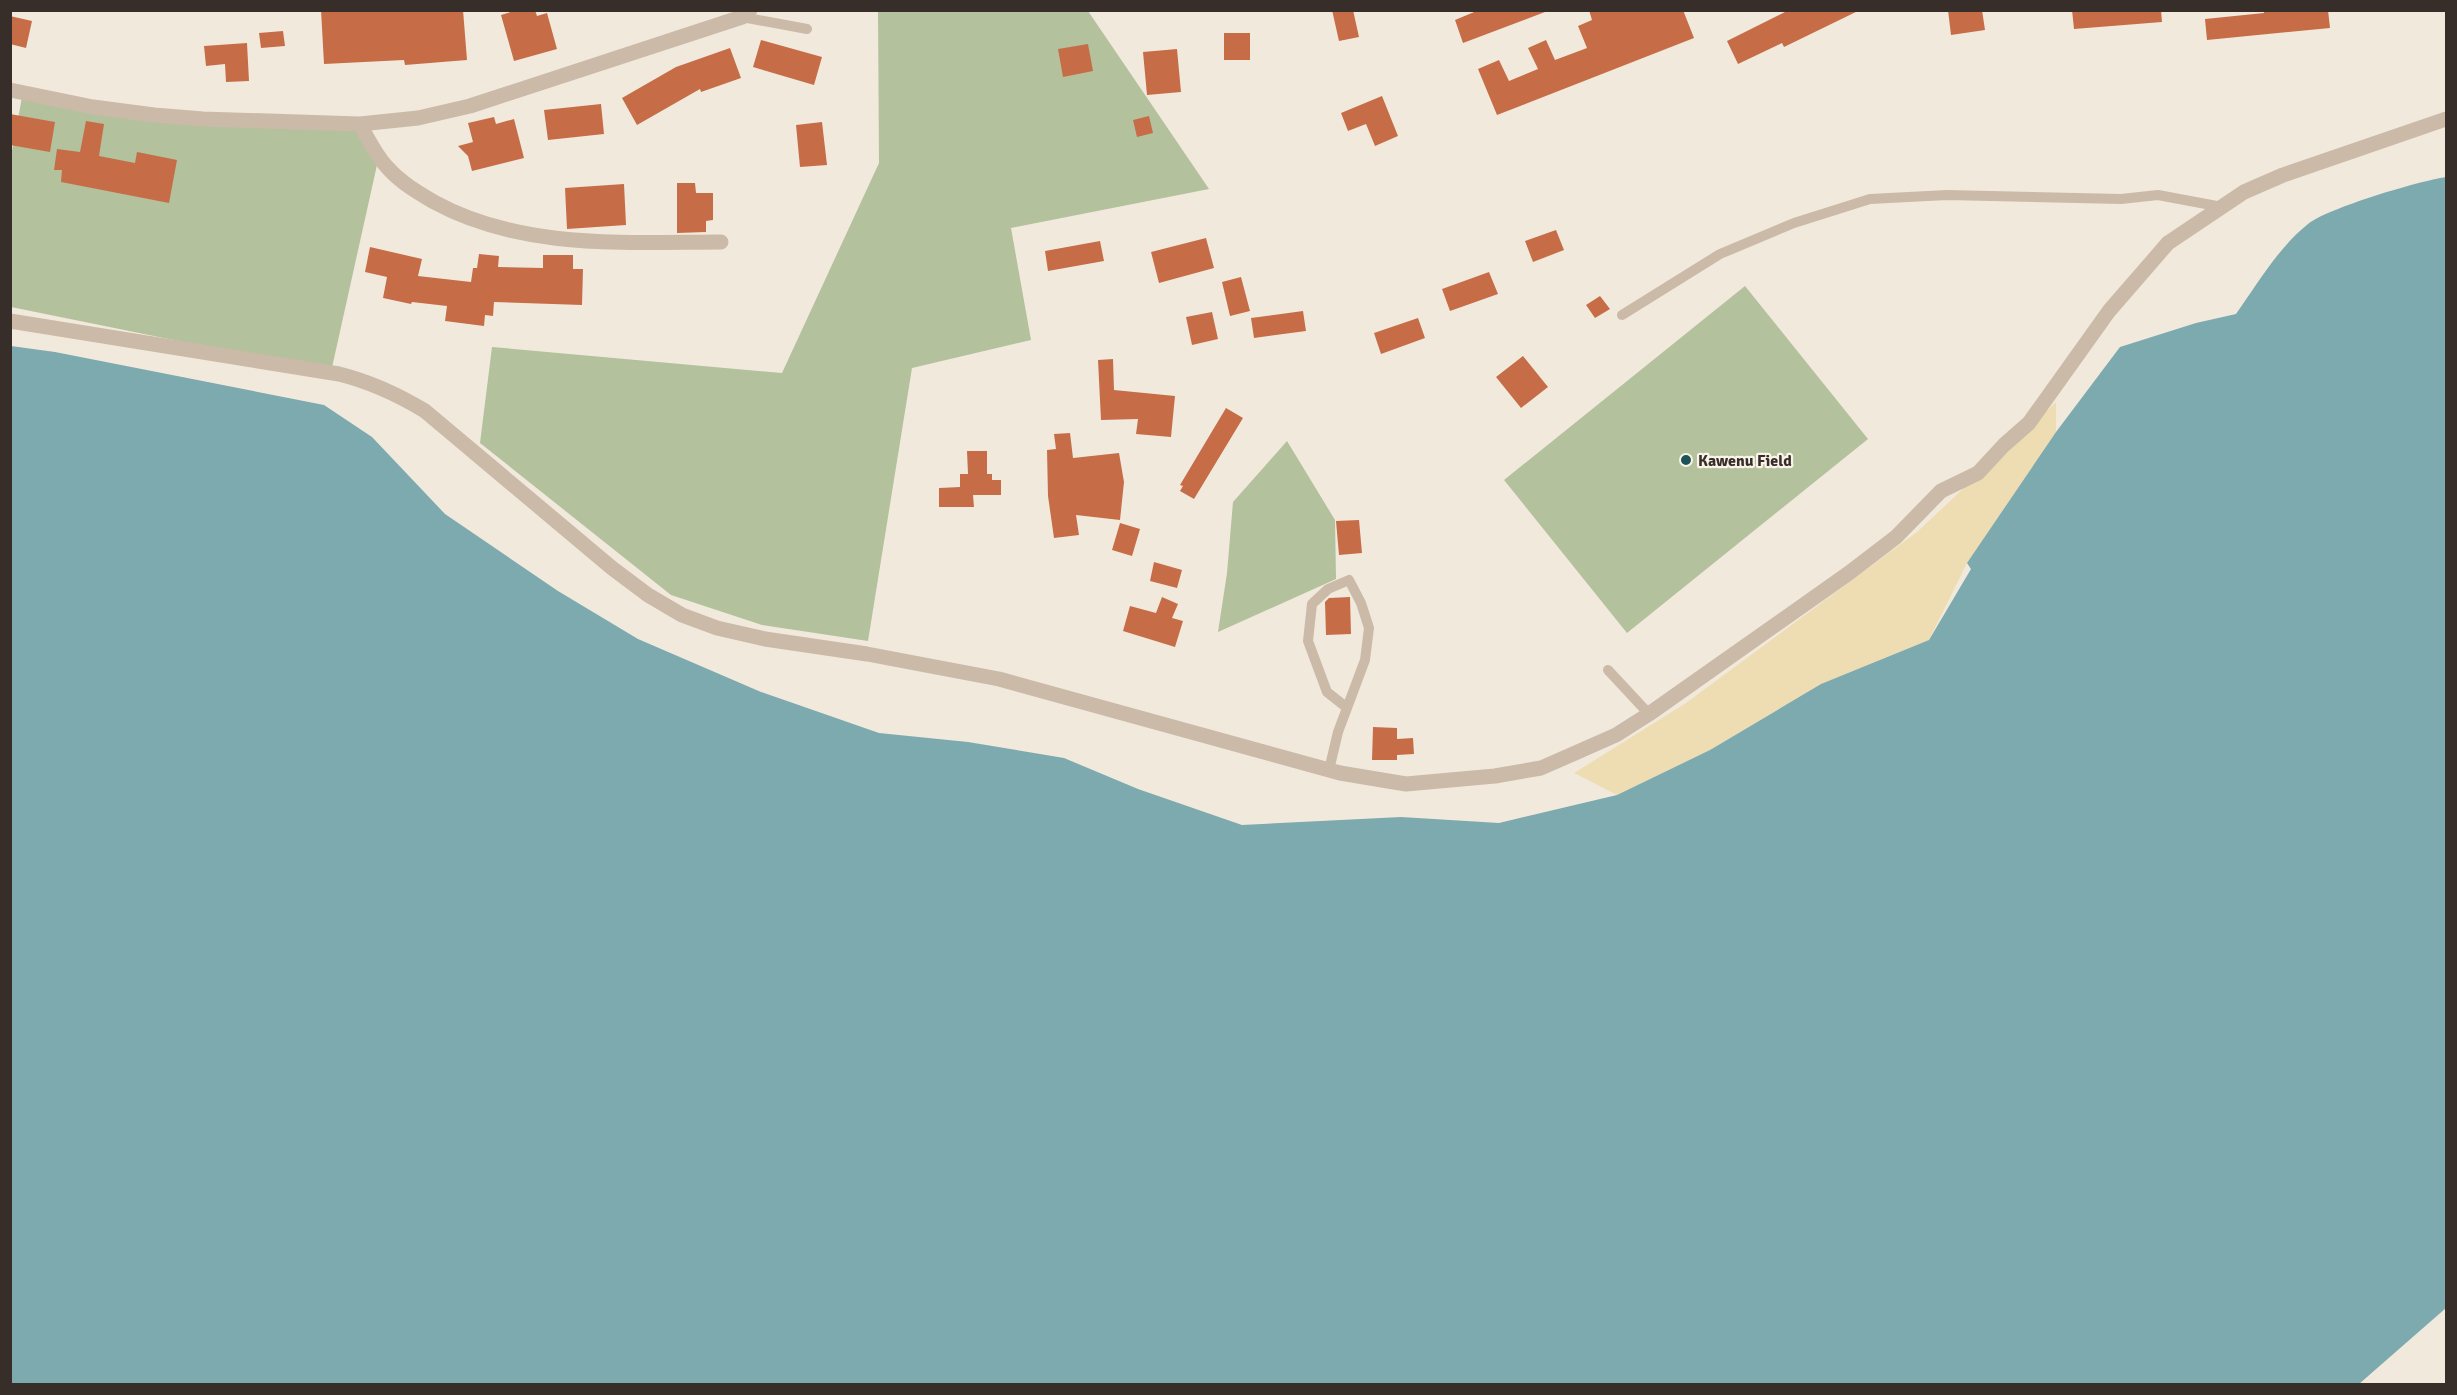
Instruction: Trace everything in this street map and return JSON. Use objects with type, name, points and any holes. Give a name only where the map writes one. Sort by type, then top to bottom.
[{"type":"street","points":[[10,90],[93,107],[154,116],[360,124],[418,118],[470,106],[746,14]]},
{"type":"street","points":[[10,321],[339,374],[366,381],[394,393],[425,411],[630,582],[682,615],[717,627],[765,639],[867,654],[999,679],[1329,770],[1406,784],[1495,776],[1541,768],[1616,735],[1649,714],[1859,566],[1896,537],[1941,491],[1978,473],[2029,423],[2109,311],[2168,243],[2244,192],[2283,175],[2446,119]]},
{"type":"street","points":[[360,124],[376,153],[402,182],[448,209],[479,222],[518,233],[582,242],[721,242]]},
{"type":"lane","points":[[746,14],[807,29]]},
{"type":"lane","points":[[1622,315],[1720,254],[1794,223],[1870,199],[1947,195],[2121,199],[2158,195],[2222,207]]},
{"type":"lane","points":[[1329,770],[1346,707],[1365,660],[1369,628],[1361,603],[1349,580],[1328,589],[1312,604],[1308,641],[1328,692],[1346,707]]},
{"type":"lane","points":[[1608,670],[1649,714]]},
{"type":"green space","points":[[878,11],[1088,11],[1209,189],[1011,228],[1031,340],[912,368],[868,641],[762,625],[671,595],[480,443],[492,347],[782,373],[879,163]]},
{"type":"green space","points":[[23,92],[161,119],[360,126],[379,156],[331,372],[11,307],[11,156]]},
{"type":"green space","name":"Kawenu Field","points":[[1745,286],[1868,439],[1627,633],[1504,480]]},
{"type":"green space","points":[[1287,441],[1335,520],[1336,579],[1218,632],[1227,573],[1233,502]]},
{"type":"sand","points":[[2056,402],[2056,432],[1967,563],[1929,640],[1821,684],[1710,750],[1617,795],[1574,773],[1686,703],[1917,532]]},
{"type":"water","points":[[2446,177],[2446,1308],[2359,1384],[11,1384],[11,346],[55,352],[324,405],[372,437],[445,514],[558,591],[638,639],[761,692],[879,733],[968,742],[1064,758],[1138,789],[1242,825],[1401,817],[1499,823],[1617,795],[1710,750],[1821,684],[1929,640],[1971,569],[1967,563],[2056,432],[2120,347],[2196,323],[2236,314],[2278,255],[2308,224],[2353,203],[2396,189]]},
{"type":"building","points":[[321,10],[463,10],[467,60],[405,65],[404,60],[324,64]]},
{"type":"building","points":[[517,10],[535,10],[537,16],[547,13],[557,49],[514,61],[501,15]]},
{"type":"building","points":[[1332,10],[1353,10],[1359,37],[1339,41]]},
{"type":"building","points":[[1479,10],[1545,10],[1545,12],[1463,43],[1455,20]]},
{"type":"building","points":[[1589,10],[1683,10],[1694,38],[1497,115],[1478,69],[1499,60],[1509,81],[1538,69],[1528,48],[1546,40],[1555,60],[1587,48],[1578,26],[1592,20]]},
{"type":"building","points":[[1789,10],[1860,10],[1784,47],[1782,43],[1738,64],[1727,41]]},
{"type":"building","points":[[1948,10],[1982,10],[1985,30],[1951,35]]},
{"type":"building","points":[[2072,10],[2161,10],[2162,22],[2074,29]]},
{"type":"building","points":[[2264,10],[2328,10],[2330,28],[2207,40],[2205,19],[2264,13]]},
{"type":"building","points":[[10,16],[32,21],[26,48],[10,44]]},
{"type":"building","points":[[283,31],[285,46],[261,48],[259,33]]},
{"type":"building","points":[[1224,33],[1250,33],[1250,60],[1224,60]]},
{"type":"building","points":[[761,40],[822,57],[814,85],[753,67]]},
{"type":"building","points":[[247,43],[249,81],[226,82],[225,64],[206,66],[204,46]]},
{"type":"building","points":[[1088,44],[1093,71],[1063,77],[1058,49]]},
{"type":"building","points":[[730,48],[741,78],[701,92],[700,89],[637,125],[622,98],[676,67]]},
{"type":"building","points":[[1177,49],[1181,92],[1147,95],[1143,52]]},
{"type":"building","points":[[1382,96],[1398,136],[1375,146],[1366,124],[1348,131],[1341,113]]},
{"type":"building","points":[[601,104],[604,134],[548,140],[544,110]]},
{"type":"building","points":[[10,114],[55,122],[50,152],[10,145]]},
{"type":"building","points":[[1149,116],[1153,133],[1137,137],[1133,120]]},
{"type":"building","points":[[494,117],[496,124],[514,119],[524,158],[472,171],[468,156],[458,146],[473,142],[468,123]]},
{"type":"building","points":[[86,121],[104,124],[99,156],[135,163],[137,152],[177,160],[169,203],[61,182],[62,170],[54,170],[57,149],[80,152]]},
{"type":"building","points":[[822,122],[827,165],[800,167],[796,125]]},
{"type":"building","points":[[677,183],[695,183],[696,193],[713,193],[713,220],[706,221],[706,232],[677,233]]},
{"type":"building","points":[[624,184],[626,225],[567,229],[565,188]]},
{"type":"building","points":[[1556,230],[1564,250],[1533,262],[1525,241]]},
{"type":"building","points":[[1206,238],[1214,268],[1159,283],[1151,252]]},
{"type":"building","points":[[1100,241],[1104,261],[1048,271],[1045,251]]},
{"type":"building","points":[[370,247],[422,259],[418,276],[471,282],[473,268],[477,268],[479,254],[499,256],[498,267],[543,268],[543,255],[573,255],[573,269],[583,269],[582,305],[494,302],[493,316],[485,315],[484,326],[445,321],[447,306],[412,302],[411,304],[383,298],[387,277],[365,272]]},
{"type":"building","points":[[1489,272],[1498,294],[1450,311],[1442,289]]},
{"type":"building","points":[[1241,277],[1250,311],[1230,316],[1222,282]]},
{"type":"building","points":[[1600,296],[1610,309],[1595,318],[1586,305]]},
{"type":"building","points":[[1303,311],[1306,331],[1254,338],[1251,318]]},
{"type":"building","points":[[1212,312],[1218,339],[1192,345],[1186,317]]},
{"type":"building","points":[[1418,318],[1425,338],[1381,354],[1374,333]]},
{"type":"building","points":[[1523,356],[1548,387],[1521,408],[1496,377]]},
{"type":"building","points":[[1113,359],[1114,390],[1175,396],[1171,437],[1136,434],[1138,419],[1101,420],[1098,360]]},
{"type":"building","points":[[1226,408],[1243,418],[1194,499],[1180,491],[1183,486],[1180,485]]},
{"type":"building","points":[[1070,433],[1073,458],[1119,453],[1124,482],[1120,520],[1076,515],[1079,535],[1054,538],[1048,496],[1047,450],[1056,449],[1054,434]]},
{"type":"building","points":[[967,451],[987,451],[987,474],[992,474],[992,480],[1001,480],[1001,495],[973,495],[974,507],[939,507],[939,488],[960,487],[960,474],[968,474]]},
{"type":"building","points":[[1359,520],[1362,553],[1339,555],[1336,521]]},
{"type":"building","points":[[1120,523],[1140,529],[1132,556],[1112,550]]},
{"type":"building","points":[[1154,562],[1182,570],[1177,588],[1150,581]]},
{"type":"building","points":[[1162,597],[1178,604],[1172,618],[1183,621],[1175,647],[1123,631],[1130,606],[1156,613]]},
{"type":"building","points":[[1350,597],[1351,634],[1326,635],[1325,602],[1329,598]]},
{"type":"building","points":[[1373,727],[1397,728],[1397,739],[1413,738],[1414,754],[1397,755],[1397,760],[1372,760]]},
{"type":"place","name":"Kawenu Field","points":[[1686,460]]}]
